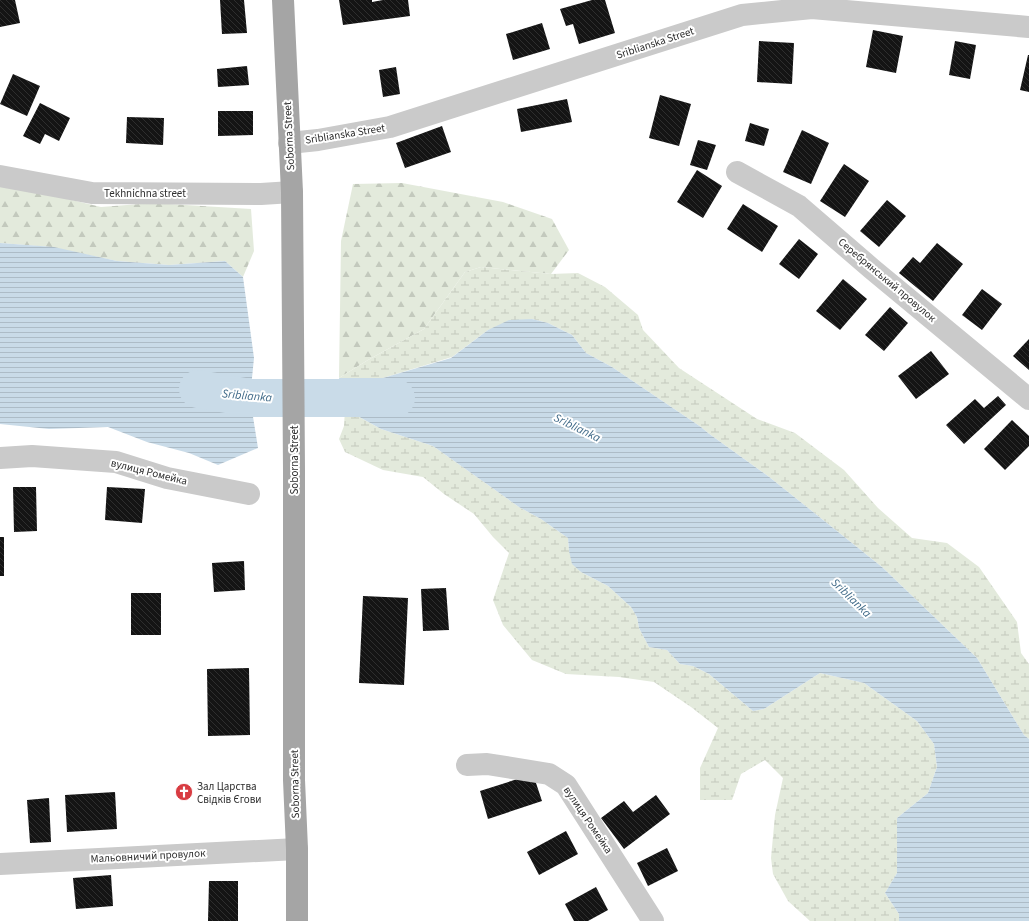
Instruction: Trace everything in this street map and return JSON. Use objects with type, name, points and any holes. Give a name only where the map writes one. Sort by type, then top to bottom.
[{"type":"main road","name":"Soborna Street","points":[[283,0],[292,192],[294,780],[297,849],[297,921]]},
{"type":"street","name":"Sriblianska Street","points":[[290,143],[318,140],[390,127],[742,15],[812,8],[1029,27]]},
{"type":"street","name":"Серебрянський провулок","points":[[737,172],[799,206],[872,269],[1029,399]]},
{"type":"street","name":"Tekhnichna street","points":[[0,176],[92,193],[261,194],[292,192]]},
{"type":"street","name":"вулиця Ромейка","points":[[0,458],[32,456],[116,462],[167,478],[249,494]]},
{"type":"street","name":"вулиця Ромейка","points":[[467,765],[488,764],[549,774],[566,785],[654,921]]},
{"type":"street","name":"Мальовничий провулок","points":[[0,864],[297,849]]},
{"type":"green space","points":[[402,183],[503,202],[552,219],[569,250],[551,274],[481,267],[465,272],[424,329],[339,378],[341,241],[353,184]]},
{"type":"green space","points":[[0,185],[101,207],[153,203],[251,209],[254,251],[243,277],[225,261],[169,265],[117,261],[50,247],[0,243]]},
{"type":"green space","points":[[481,267],[551,274],[578,273],[605,287],[638,315],[643,330],[679,368],[757,419],[795,433],[844,470],[878,508],[912,538],[947,543],[979,567],[1017,622],[1021,653],[1029,664],[1029,739],[1024,735],[977,658],[882,567],[768,476],[701,427],[612,367],[586,353],[572,335],[548,323],[532,319],[488,330],[452,357],[383,378],[339,378],[424,329],[465,272]]},
{"type":"green space","points":[[345,409],[381,429],[433,446],[519,507],[541,519],[568,538],[569,551],[581,572],[608,586],[631,607],[637,617],[639,628],[649,647],[667,650],[680,664],[693,666],[709,674],[753,711],[764,709],[820,673],[864,683],[917,721],[934,744],[937,767],[928,793],[897,818],[897,873],[885,893],[899,914],[899,921],[810,921],[788,901],[773,874],[771,858],[775,815],[783,778],[765,760],[741,774],[732,800],[700,800],[700,768],[718,728],[691,707],[654,682],[619,677],[566,674],[532,660],[503,625],[493,600],[509,553],[493,537],[474,514],[444,494],[423,477],[383,470],[345,452],[339,439],[344,426]]},
{"type":"water","points":[[0,243],[54,247],[117,261],[169,265],[225,261],[243,277],[254,358],[250,398],[258,448],[218,465],[189,453],[147,442],[108,427],[49,429],[0,424]]},
{"type":"water","points":[[532,319],[548,323],[572,335],[586,353],[612,367],[701,427],[768,476],[882,567],[977,658],[1024,735],[1029,739],[1029,921],[899,921],[899,914],[885,893],[897,873],[897,818],[928,793],[937,767],[934,744],[917,721],[864,683],[820,673],[764,709],[753,711],[709,674],[693,666],[680,664],[667,650],[649,647],[639,628],[637,617],[631,607],[608,586],[581,572],[572,564],[568,538],[541,519],[519,507],[433,446],[381,429],[345,409],[339,378],[383,378],[451,358],[488,330],[509,320]]},
{"type":"building","points":[[0,0],[15,0],[20,23],[0,27]]},
{"type":"building","points":[[220,0],[244,0],[247,33],[222,34]]},
{"type":"building","points":[[339,0],[372,0],[372,2],[383,0],[408,0],[410,16],[343,25]]},
{"type":"building","points":[[592,0],[605,0],[615,33],[579,44],[573,24],[566,26],[560,9]]},
{"type":"building","points":[[542,23],[550,49],[513,60],[506,34]]},
{"type":"building","points":[[873,30],[903,36],[896,73],[866,67]]},
{"type":"building","points":[[759,41],[794,43],[792,84],[757,82]]},
{"type":"building","points":[[955,41],[976,45],[970,79],[949,75]]},
{"type":"building","points":[[1029,55],[1029,92],[1020,90]]},
{"type":"building","points":[[247,66],[249,85],[218,87],[217,69]]},
{"type":"building","points":[[396,67],[400,94],[383,97],[379,70]]},
{"type":"building","points":[[13,74],[40,86],[27,116],[0,104]]},
{"type":"building","points":[[660,95],[691,104],[679,146],[649,138]]},
{"type":"building","points":[[567,99],[572,122],[521,132],[517,109]]},
{"type":"building","points":[[40,103],[70,118],[59,141],[45,134],[40,144],[23,136]]},
{"type":"building","points":[[218,111],[253,111],[253,135],[218,136]]},
{"type":"building","points":[[127,117],[164,118],[163,145],[126,143]]},
{"type":"building","points":[[750,123],[769,129],[764,146],[745,141]]},
{"type":"building","points":[[442,126],[451,152],[405,168],[396,143]]},
{"type":"building","points":[[802,130],[829,143],[811,184],[783,172]]},
{"type":"building","points":[[698,140],[716,145],[707,170],[690,165]]},
{"type":"building","points":[[844,164],[869,181],[845,217],[820,201]]},
{"type":"building","points":[[697,170],[722,186],[703,218],[677,202]]},
{"type":"building","points":[[887,200],[906,216],[879,247],[860,231]]},
{"type":"building","points":[[743,204],[778,226],[762,252],[727,229]]},
{"type":"building","points":[[799,239],[818,254],[799,279],[779,264]]},
{"type":"building","points":[[937,243],[963,264],[933,301],[899,273],[913,257],[920,263]]},
{"type":"building","points":[[843,279],[867,299],[840,330],[816,311]]},
{"type":"building","points":[[982,289],[1002,304],[982,330],[962,315]]},
{"type":"building","points":[[890,307],[908,323],[884,351],[865,335]]},
{"type":"building","points":[[1029,339],[1029,370],[1013,356]]},
{"type":"building","points":[[931,351],[949,374],[916,399],[898,376]]},
{"type":"building","points":[[998,396],[1006,405],[964,444],[946,425],[975,399],[984,408]]},
{"type":"building","points":[[1012,420],[1029,436],[1029,446],[1005,470],[984,449]]},
{"type":"building","points":[[13,487],[36,487],[37,531],[14,532]]},
{"type":"building","points":[[107,487],[145,489],[142,523],[105,520]]},
{"type":"building","points":[[0,537],[4,537],[4,576],[0,576]]},
{"type":"building","points":[[244,561],[245,590],[214,592],[212,563]]},
{"type":"building","points":[[446,588],[449,630],[423,631],[421,589]]},
{"type":"building","points":[[131,593],[161,593],[161,635],[131,635]]},
{"type":"building","points":[[363,596],[408,598],[404,685],[359,683]]},
{"type":"building","points":[[249,668],[250,735],[208,736],[207,669]]},
{"type":"building","points":[[533,774],[542,801],[488,819],[480,791]]},
{"type":"building","points":[[115,792],[117,829],[67,832],[65,795]]},
{"type":"building","points":[[656,795],[670,814],[624,849],[601,818],[624,801],[633,812]]},
{"type":"building","points":[[49,798],[51,842],[30,843],[27,800]]},
{"type":"building","points":[[566,831],[578,854],[539,875],[527,852]]},
{"type":"building","points":[[667,848],[678,871],[648,886],[637,863]]},
{"type":"building","points":[[111,875],[113,906],[76,909],[73,878]]},
{"type":"building","points":[[209,881],[238,881],[238,921],[208,921]]},
{"type":"building","points":[[596,887],[608,910],[588,921],[574,921],[565,904]]},
{"type":"waterway","name":"Sriblianka","points":[[198,389],[250,398],[396,398]]},
{"type":"place","name":"Зал Царства Свідків Єгови","points":[[184,792]]}]
